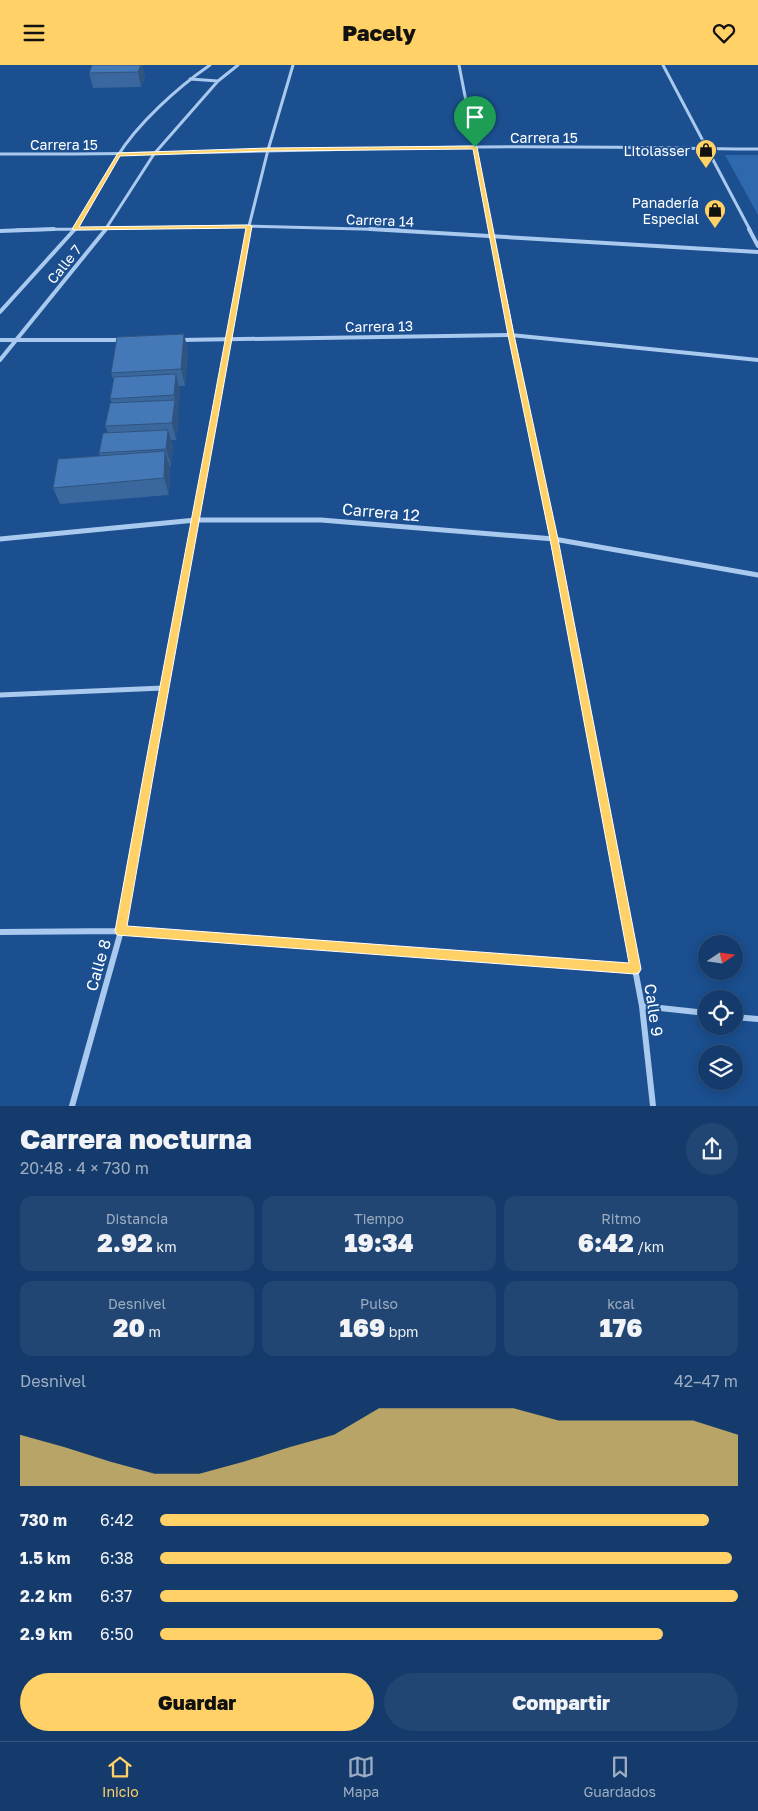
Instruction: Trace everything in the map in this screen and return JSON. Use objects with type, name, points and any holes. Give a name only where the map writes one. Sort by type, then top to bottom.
[{"type":"street","points":[[0,312],[75,229],[118,155],[148,119],[190,79],[210,65]]},
{"type":"street","name":"Calle 7","points":[[0,360],[108,227],[154,154],[218,81],[238,65]]},
{"type":"street","name":"Calle 8","points":[[72,1106],[121,931],[163,688],[196,520],[249,226],[268,150],[293,65]]},
{"type":"street","name":"Calle 9","points":[[459,65],[511,335],[554,539],[642,1006],[653,1106]]},
{"type":"street","points":[[662,65],[758,246]]},
{"type":"street","points":[[190,79],[218,81]]},
{"type":"street","name":"Carrera 15","points":[[0,154],[118,155],[268,150],[475,147],[758,149]]},
{"type":"street","name":"Carrera 14","points":[[0,231],[108,227],[249,226],[491,235],[758,252]]},
{"type":"street","name":"Carrera 13","points":[[171,340],[511,335],[758,359]]},
{"type":"street","points":[[0,340],[132,340]]},
{"type":"street","name":"Carrera 12","points":[[0,539],[196,520],[321,520],[554,539],[758,575]]},
{"type":"street","points":[[0,695],[163,688]]},
{"type":"street","points":[[0,932],[121,931],[635,969]]},
{"type":"street","points":[[642,1006],[698,1012]]},
{"type":"street","points":[[743,1018],[758,1019]]},
{"type":"shaded area","points":[[725,155],[758,155],[758,215]]},
{"type":"building","points":[[92,65],[141,65],[138,72],[89,73]]},
{"type":"building","points":[[184,334],[181,369],[111,373],[117,337]]},
{"type":"building","points":[[176,374],[174,395],[110,399],[114,377]]},
{"type":"building","points":[[175,400],[172,423],[105,426],[110,403]]},
{"type":"building","points":[[168,430],[166,449],[99,453],[103,433]]},
{"type":"building","points":[[165,451],[164,478],[53,488],[58,459]]},
{"type":"place","name":"Litolasser","points":[[706,169]]},
{"type":"place","name":"Panadería Especial","points":[[715,229]]},
{"type":"route","points":[[475,147],[511,335],[554,539],[635,969],[121,931],[163,688],[196,520],[249,226],[75,229],[118,155],[268,150],[475,147]]}]
